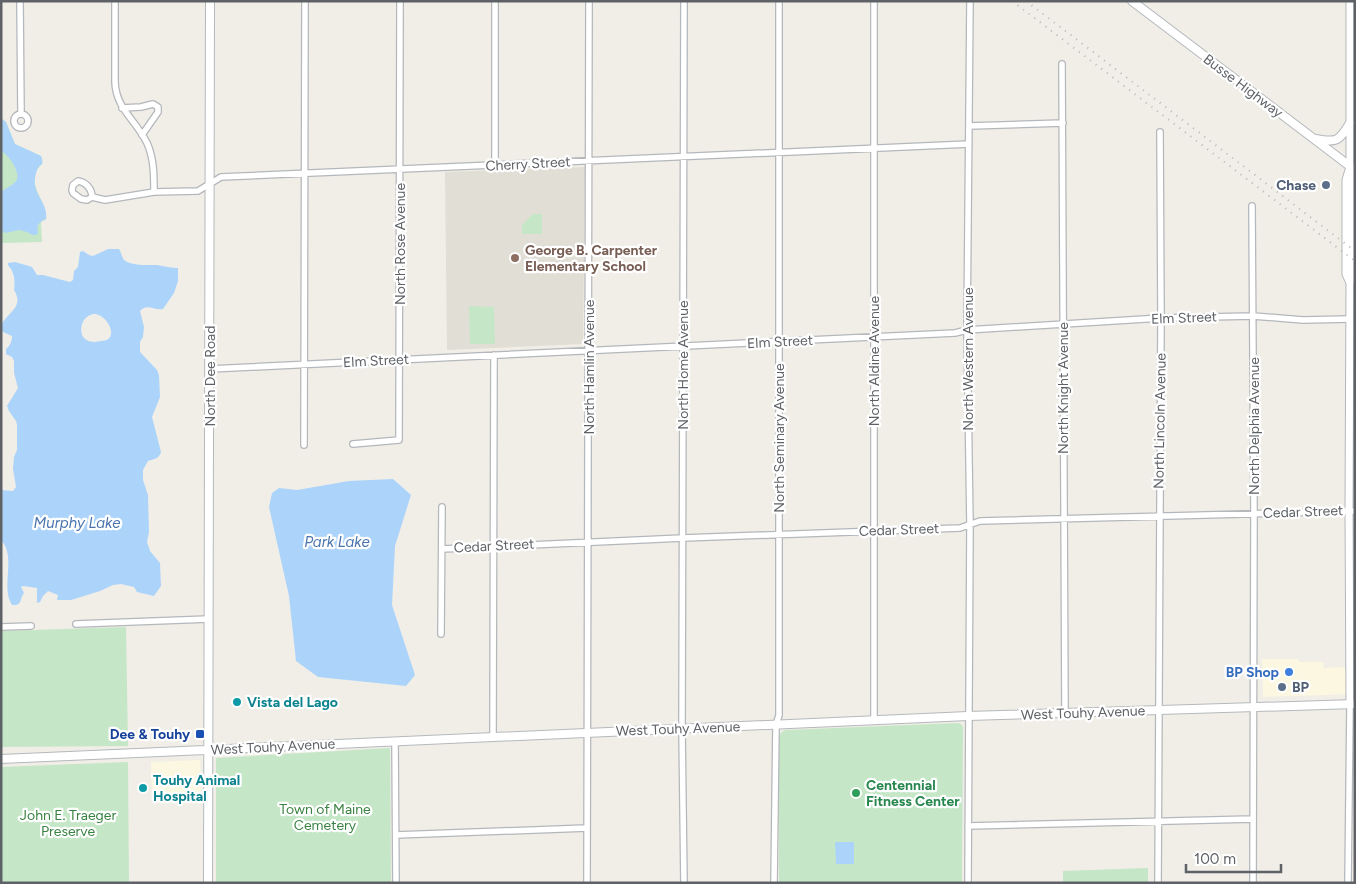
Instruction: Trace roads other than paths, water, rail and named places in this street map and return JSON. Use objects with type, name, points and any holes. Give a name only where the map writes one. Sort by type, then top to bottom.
[{"type":"main road","name":"North Dee Road","points":[[208,883],[210,1]]},
{"type":"main road","name":"Busse Highway","points":[[1132,1],[1352,168]]},
{"type":"main road","points":[[1313,138],[1330,142],[1336,141],[1342,136],[1350,123]]},
{"type":"main road","name":"West Touhy Avenue","points":[[1,759],[968,716],[1352,704]]},
{"type":"street","points":[[20,1],[21,114]]},
{"type":"street","points":[[115,1],[116,95],[122,108],[148,145],[152,159],[154,192]]},
{"type":"street","points":[[304,445],[305,1]]},
{"type":"street","name":"North Rose Avenue","points":[[352,444],[399,440],[400,1]]},
{"type":"street","points":[[495,1],[495,166]]},
{"type":"street","name":"North Hamlin Avenue","points":[[587,883],[589,1]]},
{"type":"street","name":"North Home Avenue","points":[[684,1],[682,729],[684,883]]},
{"type":"street","name":"North Seminary Avenue","points":[[774,883],[776,725],[779,715],[779,1]]},
{"type":"street","name":"North Aldine Avenue","points":[[874,1],[874,720]]},
{"type":"street","name":"North Western Avenue","points":[[968,883],[970,525],[967,330],[970,1]]},
{"type":"street","points":[[1348,883],[1352,814],[1350,283],[1353,274],[1354,194],[1350,123],[1350,1]]},
{"type":"street","name":"North Knight Avenue","points":[[1062,64],[1064,123],[1065,713]]},
{"type":"street","points":[[122,108],[153,104],[158,107],[155,118],[142,135]]},
{"type":"street","points":[[969,126],[1064,123]]},
{"type":"street","name":"North Lincoln Avenue","points":[[1158,883],[1160,132]]},
{"type":"street","name":"Cherry Street","points":[[92,197],[110,200],[154,192],[198,191],[221,177],[969,144]]},
{"type":"street","points":[[1350,283],[1346,274],[1346,180],[1352,168]]},
{"type":"street","name":"North Delphia Avenue","points":[[1252,206],[1254,514],[1253,883]]},
{"type":"street","name":"Elm Street","points":[[210,369],[955,333],[967,330],[1161,318],[1253,316],[1303,320],[1350,320]]},
{"type":"street","points":[[493,737],[494,355]]},
{"type":"street","points":[[441,634],[442,507]]},
{"type":"street","name":"Cedar Street","points":[[442,549],[960,528],[980,522],[1352,511]]},
{"type":"street","points":[[76,624],[210,619]]},
{"type":"street","points":[[1,627],[31,626]]},
{"type":"street","points":[[395,741],[396,883]]},
{"type":"street","points":[[968,826],[1253,819]]},
{"type":"street","points":[[396,835],[587,828]]},
{"type":"water","points":[[1,118],[6,122],[15,144],[41,156],[42,159],[42,164],[36,173],[35,183],[37,193],[44,205],[46,219],[39,224],[36,235],[19,230],[5,233],[1,229],[1,192],[15,183],[17,172],[13,163],[1,151]]},
{"type":"water","name":"Murphy Lake","points":[[108,249],[119,249],[124,260],[127,262],[178,268],[178,281],[174,293],[163,309],[148,307],[140,311],[144,327],[143,337],[140,342],[140,352],[157,370],[159,375],[160,397],[152,417],[161,452],[158,457],[148,461],[143,470],[143,480],[148,495],[149,532],[147,542],[150,551],[160,563],[161,586],[154,596],[137,592],[134,587],[121,584],[71,600],[57,600],[58,595],[48,591],[40,602],[37,603],[37,588],[23,586],[21,587],[24,593],[20,602],[12,605],[7,589],[8,555],[6,547],[1,540],[1,490],[13,491],[16,487],[13,469],[17,450],[17,425],[7,406],[18,388],[14,373],[14,361],[12,357],[6,354],[6,349],[12,340],[12,336],[1,330],[3,322],[17,304],[13,274],[8,263],[15,262],[32,267],[37,275],[70,282],[73,280],[74,271],[78,267],[80,252],[83,251],[93,256]],"holes":[[[98,315],[109,324],[111,329],[110,337],[107,340],[89,341],[82,336],[82,324],[88,316]]]},
{"type":"water","name":"Park Lake","points":[[393,479],[411,495],[395,546],[392,605],[415,675],[406,686],[318,677],[296,661],[289,596],[269,507],[272,493],[279,488],[297,490],[349,481]]},
{"type":"water","points":[[835,842],[854,842],[854,864],[836,864]]},
{"type":"railway","points":[[1012,1],[1355,261]]},
{"type":"railway","points":[[1026,1],[1355,251]]},
{"type":"place","name":"Chase","points":[[1326,185]]},
{"type":"place","name":"George B. Carpenter Elementary School","points":[[515,258]]},
{"type":"place","name":"BP Shop","points":[[1289,672]]},
{"type":"place","name":"BP","points":[[1282,687]]},
{"type":"place","name":"Vista del Lago","points":[[237,702]]},
{"type":"place","name":"Dee & Touhy","points":[[200,734]]},
{"type":"place","name":"Touhy Animal Hospital","points":[[143,788]]},
{"type":"place","name":"Centennial Fitness Center","points":[[856,793]]},
{"type":"park label","name":"Town of Maine Cemetery","points":[[325,818]]},
{"type":"park label","name":"John E. Traeger Preserve","points":[[68,824]]}]
